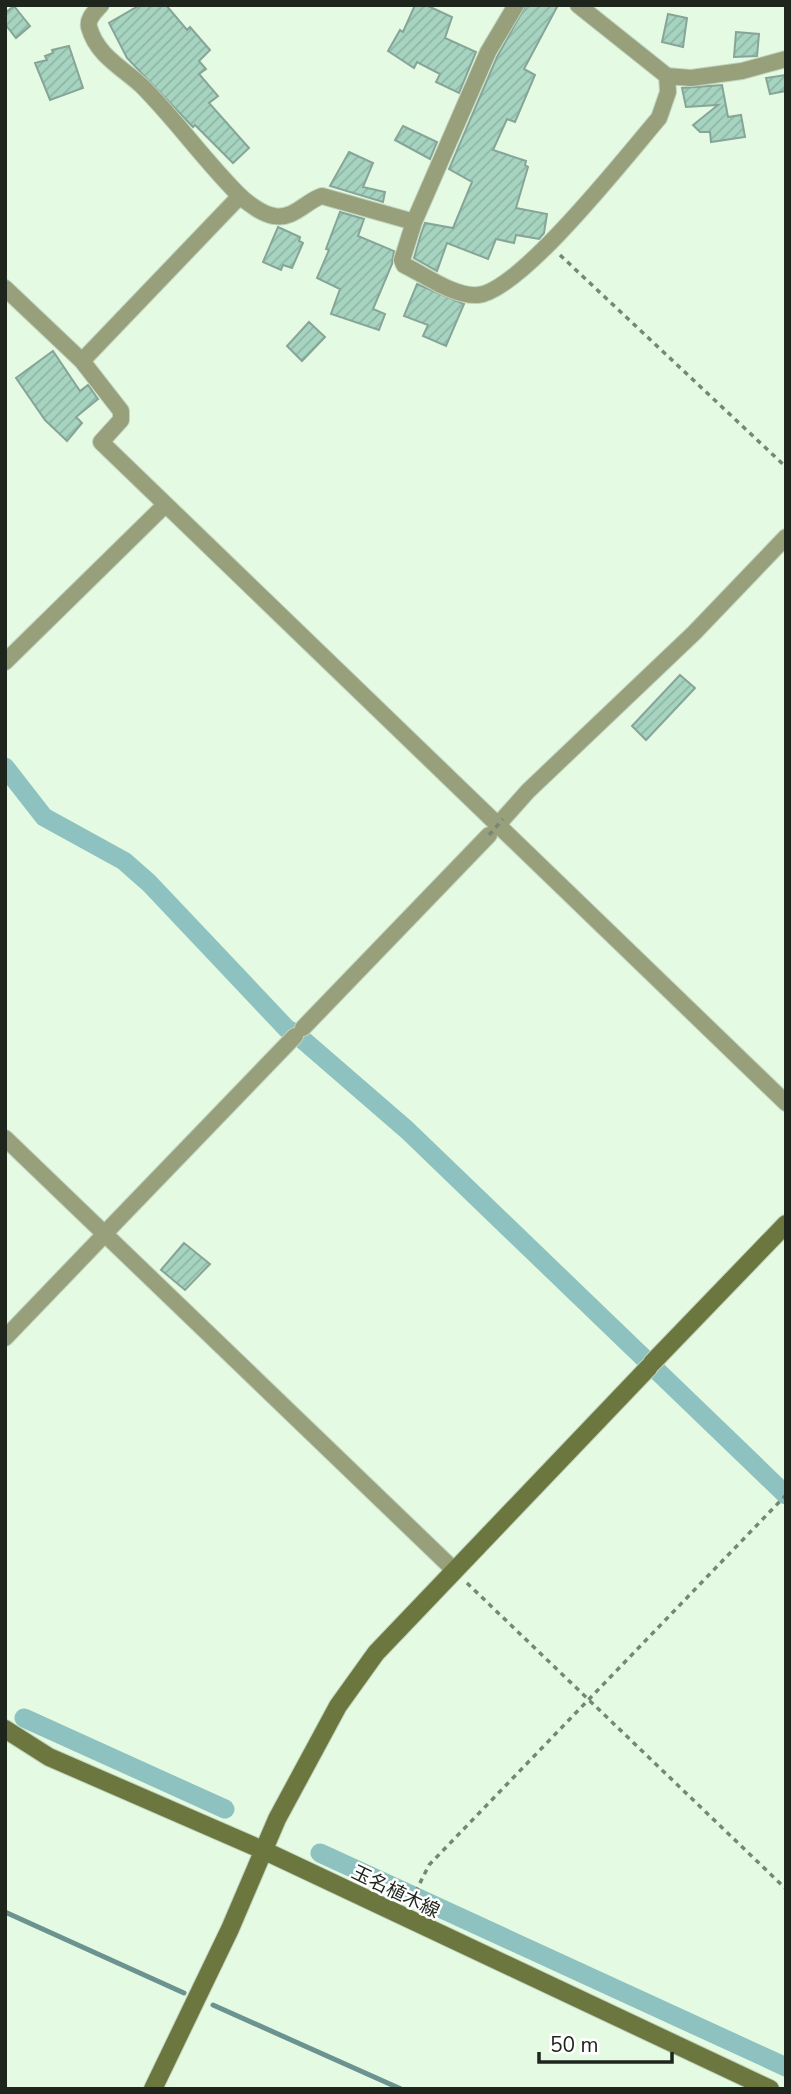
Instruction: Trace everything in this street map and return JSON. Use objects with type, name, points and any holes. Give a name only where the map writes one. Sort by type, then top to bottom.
[{"type":"street","points":[[101,5],[90,17],[89,26],[102,50],[117,69],[140,84],[240,196],[264,213],[276,217],[288,215],[322,196],[414,222]]},
{"type":"street","points":[[516,5],[488,52],[414,222],[402,260],[404,265],[460,292],[474,295],[488,293],[549,246],[659,118],[668,92],[667,76]]},
{"type":"street","points":[[578,5],[667,76],[691,78],[742,71],[786,60]]},
{"type":"street","points":[[82,361],[240,196]]},
{"type":"street","points":[[5,288],[82,361],[121,411],[121,420],[101,442],[786,1103]]},
{"type":"street","points":[[5,663],[165,505]]},
{"type":"street","points":[[503,819],[528,791],[694,634],[786,537]]},
{"type":"street","points":[[5,1338],[489,835]]},
{"type":"street","points":[[5,1138],[453,1569]]},
{"type":"street","points":[[153,2089],[277,1819],[338,1706],[376,1653],[453,1569],[786,1224]]},
{"type":"street","name":"玉名植木線","points":[[5,1730],[49,1757],[267,1845],[770,2089]]},
{"type":"path","points":[[549,246],[786,467]]},
{"type":"path","points":[[489,835],[503,819]]},
{"type":"path","points":[[411,1901],[429,1865],[786,1495]]},
{"type":"path","points":[[453,1569],[786,1889]]},
{"type":"building","points":[[140,5],[166,5],[187,30],[190,27],[210,50],[199,61],[206,69],[199,74],[218,96],[209,103],[249,148],[233,163],[195,125],[193,127],[127,58],[109,23]]},
{"type":"building","points":[[415,5],[426,5],[452,17],[445,38],[476,52],[459,93],[436,82],[440,74],[417,62],[414,68],[388,51],[400,30],[403,32]]},
{"type":"building","points":[[526,5],[558,5],[524,69],[535,75],[515,122],[507,119],[493,150],[526,161],[525,165],[528,167],[516,208],[547,214],[544,233],[539,239],[516,235],[514,243],[496,239],[488,259],[447,243],[437,271],[414,258],[421,234],[425,223],[453,228],[472,182],[449,169],[497,57]]},
{"type":"building","points":[[14,6],[30,26],[16,38],[5,24],[5,13]]},
{"type":"building","points":[[668,14],[687,18],[683,47],[662,42]]},
{"type":"building","points":[[736,32],[759,34],[757,56],[734,57]]},
{"type":"building","points":[[69,46],[83,88],[50,100],[35,63],[47,60],[45,56],[53,53],[52,50]]},
{"type":"building","points":[[786,75],[786,91],[770,94],[766,78]]},
{"type":"building","points":[[722,85],[728,117],[741,115],[745,137],[711,142],[710,132],[700,132],[693,125],[718,105],[686,107],[682,88]]},
{"type":"building","points":[[403,126],[437,142],[430,159],[395,140]]},
{"type":"building","points":[[349,152],[373,163],[363,187],[385,192],[383,202],[330,186]]},
{"type":"building","points":[[340,212],[364,219],[358,236],[394,251],[392,264],[373,309],[385,314],[379,330],[331,314],[340,289],[317,278],[329,250],[326,249]]},
{"type":"building","points":[[278,227],[300,237],[299,241],[303,243],[292,268],[283,265],[281,270],[263,262]]},
{"type":"building","points":[[417,284],[464,304],[446,346],[423,336],[428,325],[404,316]]},
{"type":"building","points":[[309,322],[325,337],[302,361],[287,346]]},
{"type":"building","points":[[53,351],[80,391],[88,385],[98,399],[76,417],[82,423],[67,441],[45,420],[16,378]]},
{"type":"building","points":[[680,675],[695,688],[646,740],[632,726]]},
{"type":"building","points":[[184,1243],[210,1264],[185,1290],[161,1270]]},
{"type":"waterway","points":[[5,767],[44,817],[124,861],[149,883],[287,1029],[407,1130],[786,1495]]},
{"type":"waterway","points":[[24,1718],[225,1809]]},
{"type":"waterway","points":[[320,1853],[786,2067]]},
{"type":"waterway","points":[[5,1912],[184,1993]]},
{"type":"waterway","points":[[213,2005],[401,2089]]}]
